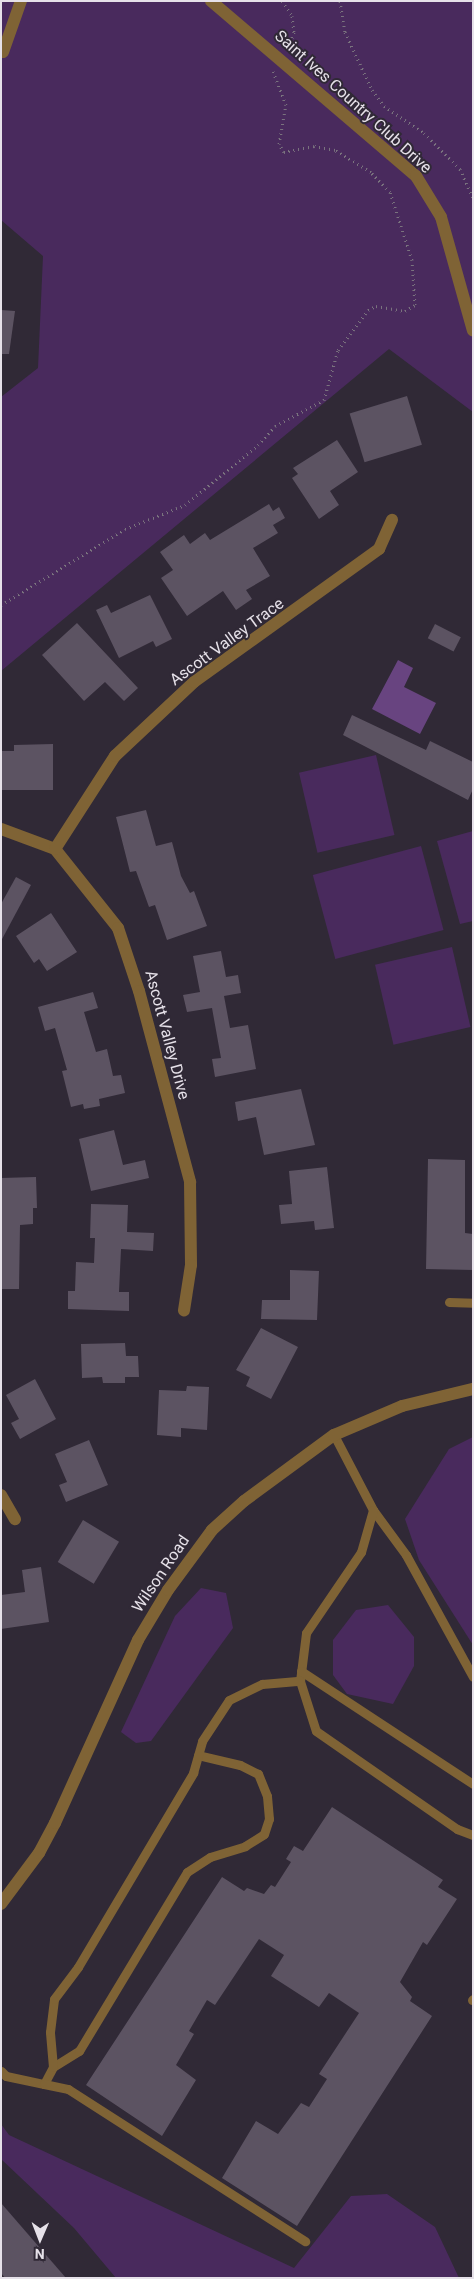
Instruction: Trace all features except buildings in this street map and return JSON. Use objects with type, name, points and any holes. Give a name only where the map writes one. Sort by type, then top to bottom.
[{"type":"street","points":[[3,52],[21,1]]},
{"type":"street","name":"Saint Ives Country Club Drive","points":[[211,1],[281,58],[416,176],[431,195],[441,217],[473,331]]},
{"type":"street","name":"Ascott Valley Trace","points":[[55,849],[115,756],[194,682],[380,549],[392,520]]},
{"type":"street","points":[[1,829],[55,849]]},
{"type":"street","name":"Ascott Valley Drive","points":[[55,849],[118,928],[139,991],[190,1182],[191,1265],[184,1310]]},
{"type":"street","name":"Wilson Road","points":[[1,1904],[39,1853],[138,1640],[197,1548],[244,1501],[334,1435],[402,1406],[473,1389]]},
{"type":"street","points":[[1,1495],[15,1519]]},
{"type":"lane","points":[[449,1302],[473,1303]]},
{"type":"lane","points":[[334,1435],[373,1510],[406,1555],[473,1677]]},
{"type":"lane","points":[[373,1510],[361,1552],[306,1633],[300,1681],[316,1732],[457,1829],[473,1836]]},
{"type":"lane","points":[[301,1671],[473,1784]]},
{"type":"lane","points":[[53,2067],[50,2032],[54,1999],[78,1967],[193,1773],[202,1740],[229,1700],[262,1684],[300,1681]]},
{"type":"lane","points":[[44,2084],[53,2067],[79,2051],[187,1872],[210,1857],[245,1846],[264,1834],[269,1819],[267,1796],[258,1774],[240,1765],[198,1755]]},
{"type":"lane","points":[[1,2071],[6,2076],[68,2090],[305,2241]]},
{"type":"path","points":[[1,605],[125,529],[185,505],[258,445],[275,426],[324,400],[338,350],[368,310],[376,306],[405,310],[415,305],[416,282],[406,236],[384,183],[335,150],[314,146],[289,154],[280,148],[286,104],[273,75],[294,32],[292,16],[282,1]]},
{"type":"path","points":[[340,1],[345,32],[372,90],[384,106],[424,133],[460,170],[473,198]]},
{"type":"shaded area","points":[[1,1],[473,1],[473,412],[389,349],[1,671],[1,397],[38,368],[43,256],[1,220]]},
{"type":"shaded area","points":[[398,660],[413,668],[404,687],[436,703],[420,734],[372,709]]},
{"type":"shaded area","points":[[376,755],[394,835],[317,853],[299,773]]},
{"type":"shaded area","points":[[473,831],[473,921],[460,924],[437,841]]},
{"type":"shaded area","points":[[421,846],[444,930],[335,959],[313,875]]},
{"type":"shaded area","points":[[452,947],[470,1027],[393,1045],[375,965]]},
{"type":"shaded area","points":[[473,1437],[473,1645],[419,1560],[405,1519],[449,1449]]},
{"type":"shaded area","points":[[201,1588],[226,1593],[233,1628],[151,1741],[136,1743],[121,1732],[175,1616]]},
{"type":"shaded area","points":[[388,1605],[414,1637],[414,1666],[393,1704],[347,1694],[333,1675],[333,1640],[356,1610]]},
{"type":"shaded area","points":[[1,2124],[9,2135],[294,2268],[351,2196],[387,2194],[435,2227],[459,2278],[116,2278],[74,2228],[1,2159]]}]
